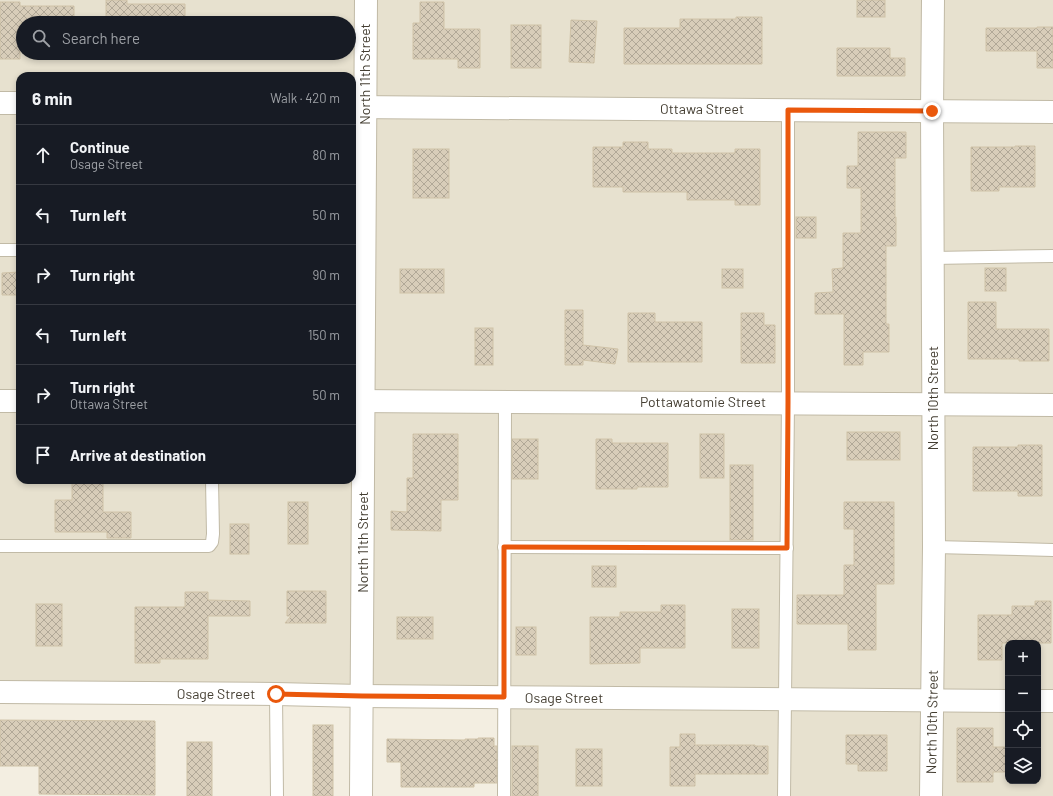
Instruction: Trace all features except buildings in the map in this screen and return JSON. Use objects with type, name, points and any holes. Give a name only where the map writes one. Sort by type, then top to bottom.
[{"type":"street","name":"North 11th Street","points":[[361,796],[362,696],[358,401],[358,107],[366,0]]},
{"type":"street","name":"North 10th Street","points":[[931,796],[934,547],[932,111],[933,0]]},
{"type":"street","points":[[0,103],[16,103]]},
{"type":"street","name":"Ottawa Street","points":[[358,107],[1053,112]]},
{"type":"street","points":[[0,401],[16,401]]},
{"type":"street","name":"Pottawatomie Street","points":[[358,401],[1053,404]]},
{"type":"street","name":"Osage Street","points":[[0,692],[1005,701]]},
{"type":"street","points":[[1041,701],[1053,701]]},
{"type":"lane","points":[[784,796],[788,402],[788,110]]},
{"type":"lane","points":[[0,250],[16,250]]},
{"type":"lane","points":[[933,258],[1053,256]]},
{"type":"lane","points":[[504,796],[505,402]]},
{"type":"lane","points":[[0,546],[209,546],[212,542],[213,534],[212,484]]},
{"type":"lane","points":[[504,547],[787,548]]},
{"type":"lane","points":[[934,547],[1053,550]]},
{"type":"lane","points":[[276,694],[277,796]]},
{"type":"shaded area","points":[[0,0],[1053,0],[1053,796],[505,796],[504,698],[0,693]]},
{"type":"route","points":[[276,694],[504,697],[504,547],[787,548],[788,110],[932,111]]}]
